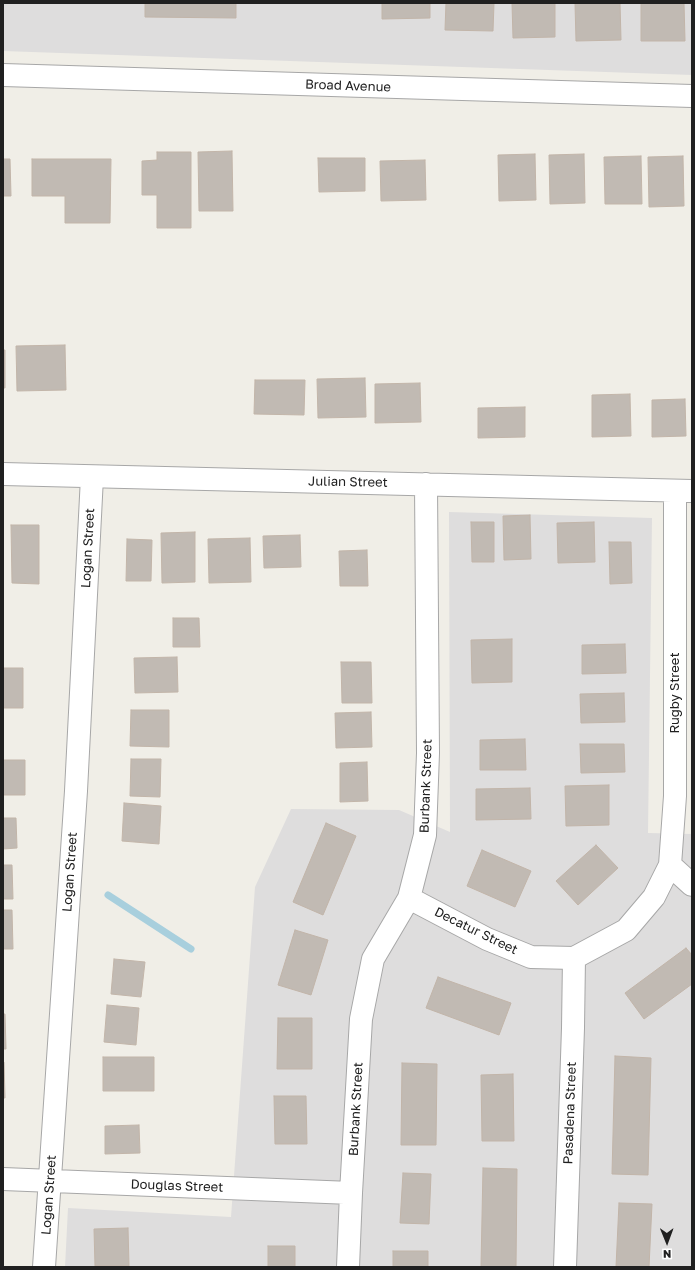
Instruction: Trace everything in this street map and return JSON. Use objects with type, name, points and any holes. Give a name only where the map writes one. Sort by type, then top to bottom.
[{"type":"street","name":"Broad Avenue","points":[[3,75],[692,96]]},
{"type":"street","name":"Julian Street","points":[[3,474],[683,491]]},
{"type":"street","name":"Logan Street","points":[[44,1267],[76,791],[92,477]]},
{"type":"street","name":"Burbank Street","points":[[348,1267],[361,1019],[373,959],[409,898],[425,835],[428,753],[426,484]]},
{"type":"street","name":"Rugby Street","points":[[670,865],[675,796],[683,491]]},
{"type":"street","name":"Decatur Street","points":[[409,898],[488,939],[531,957],[574,958],[626,930],[654,897],[670,865]]},
{"type":"street","points":[[670,865],[692,885]]},
{"type":"street","name":"Pasadena Street","points":[[565,1267],[574,958]]},
{"type":"street","name":"Douglas Street","points":[[3,1179],[351,1193]]},
{"type":"shaded area","points":[[3,3],[692,3],[692,75],[3,51]]},
{"type":"shaded area","points":[[449,512],[652,518],[648,833],[692,834],[692,1267],[65,1267],[68,1208],[231,1217],[255,887],[291,809],[399,810],[450,832]]},
{"type":"building","points":[[145,3],[236,3],[236,18],[145,17]]},
{"type":"building","points":[[382,3],[430,3],[430,18],[382,19]]},
{"type":"building","points":[[446,3],[494,3],[493,31],[445,30]]},
{"type":"building","points":[[512,3],[555,3],[555,37],[513,38]]},
{"type":"building","points":[[575,3],[620,3],[621,40],[576,41]]},
{"type":"building","points":[[641,3],[684,3],[685,41],[641,41]]},
{"type":"building","points":[[232,151],[233,211],[199,211],[198,152]]},
{"type":"building","points":[[157,152],[191,152],[191,228],[157,228],[157,195],[142,195],[142,161],[157,160]]},
{"type":"building","points":[[535,154],[536,200],[499,201],[498,155]]},
{"type":"building","points":[[584,154],[585,203],[550,204],[549,155]]},
{"type":"building","points":[[641,156],[642,204],[605,204],[604,157]]},
{"type":"building","points":[[683,156],[684,206],[649,207],[648,157]]},
{"type":"building","points":[[318,158],[365,158],[365,191],[319,192]]},
{"type":"building","points":[[3,159],[10,159],[11,196],[3,196]]},
{"type":"building","points":[[32,159],[111,159],[110,223],[65,223],[65,196],[32,196]]},
{"type":"building","points":[[425,160],[426,200],[381,201],[380,161]]},
{"type":"building","points":[[65,345],[66,390],[17,391],[16,346]]},
{"type":"building","points":[[3,350],[5,350],[5,388],[3,388]]},
{"type":"building","points":[[365,378],[366,417],[318,418],[317,379]]},
{"type":"building","points":[[255,380],[305,380],[304,415],[254,414]]},
{"type":"building","points":[[420,383],[421,422],[375,423],[375,384]]},
{"type":"building","points":[[630,394],[631,436],[592,437],[592,395]]},
{"type":"building","points":[[685,399],[686,436],[652,437],[652,400]]},
{"type":"building","points":[[525,407],[525,437],[478,438],[478,408]]},
{"type":"building","points":[[530,515],[531,559],[504,560],[503,516]]},
{"type":"building","points":[[471,522],[494,522],[494,562],[472,562]]},
{"type":"building","points":[[594,522],[595,562],[558,563],[557,523]]},
{"type":"building","points":[[11,525],[39,525],[39,584],[12,583]]},
{"type":"building","points":[[195,532],[195,582],[162,583],[161,533]]},
{"type":"building","points":[[300,535],[301,567],[264,568],[263,536]]},
{"type":"building","points":[[250,538],[251,582],[209,583],[208,539]]},
{"type":"building","points":[[127,539],[152,540],[151,581],[126,581]]},
{"type":"building","points":[[609,542],[631,542],[632,583],[610,584]]},
{"type":"building","points":[[367,550],[368,586],[340,586],[339,551]]},
{"type":"building","points":[[173,618],[199,618],[200,647],[173,647]]},
{"type":"building","points":[[512,639],[512,682],[472,683],[471,640]]},
{"type":"building","points":[[625,644],[626,673],[582,674],[582,645]]},
{"type":"building","points":[[177,657],[178,692],[135,693],[134,658]]},
{"type":"building","points":[[341,662],[371,662],[372,703],[342,703]]},
{"type":"building","points":[[3,668],[23,668],[23,708],[3,708]]},
{"type":"building","points":[[624,693],[625,722],[581,723],[580,694]]},
{"type":"building","points":[[131,710],[169,710],[169,747],[130,746]]},
{"type":"building","points":[[371,712],[372,747],[336,748],[335,713]]},
{"type":"building","points":[[525,739],[526,770],[480,770],[480,740]]},
{"type":"building","points":[[580,744],[624,744],[625,772],[581,773]]},
{"type":"building","points":[[131,759],[161,759],[160,797],[130,796]]},
{"type":"building","points":[[3,760],[25,760],[25,795],[3,795]]},
{"type":"building","points":[[367,762],[368,801],[340,802],[340,763]]},
{"type":"building","points":[[609,785],[609,825],[566,826],[565,786]]},
{"type":"building","points":[[530,788],[531,819],[476,820],[476,789]]},
{"type":"building","points":[[124,803],[161,806],[159,844],[122,841]]},
{"type":"building","points":[[3,818],[16,818],[17,848],[3,849]]},
{"type":"building","points":[[326,823],[356,836],[323,915],[293,902]]},
{"type":"building","points":[[596,845],[618,868],[578,905],[556,881]]},
{"type":"building","points":[[482,850],[531,871],[515,907],[467,886]]},
{"type":"building","points":[[3,865],[12,865],[13,899],[3,899]]},
{"type":"building","points":[[3,910],[12,910],[13,949],[3,949]]},
{"type":"building","points":[[295,930],[328,940],[311,995],[278,985]]},
{"type":"building","points":[[686,948],[692,955],[692,984],[644,1019],[625,993]]},
{"type":"building","points":[[114,959],[145,962],[141,997],[111,994]]},
{"type":"building","points":[[438,977],[511,1003],[499,1035],[426,1008]]},
{"type":"building","points":[[107,1005],[139,1008],[136,1045],[104,1042]]},
{"type":"building","points":[[3,1014],[5,1014],[6,1049],[3,1049]]},
{"type":"building","points":[[278,1018],[312,1018],[312,1069],[277,1069]]},
{"type":"building","points":[[615,1056],[651,1058],[648,1175],[612,1174]]},
{"type":"building","points":[[103,1057],[154,1057],[154,1091],[103,1091]]},
{"type":"building","points":[[4,1062],[5,1098],[3,1098]]},
{"type":"building","points":[[402,1063],[437,1064],[436,1145],[401,1145]]},
{"type":"building","points":[[513,1074],[514,1141],[482,1141],[481,1075]]},
{"type":"building","points":[[274,1096],[306,1096],[307,1144],[275,1144]]},
{"type":"building","points":[[139,1125],[140,1153],[105,1154],[105,1126]]},
{"type":"building","points":[[483,1168],[517,1169],[516,1267],[481,1267]]},
{"type":"building","points":[[403,1173],[431,1174],[429,1224],[400,1223]]},
{"type":"building","points":[[619,1203],[652,1204],[649,1267],[616,1267]]},
{"type":"building","points":[[128,1228],[129,1266],[95,1266],[94,1229]]},
{"type":"building","points":[[268,1246],[295,1246],[295,1267],[268,1267]]},
{"type":"building","points":[[393,1251],[428,1251],[428,1267],[393,1267]]},
{"type":"waterway","points":[[108,895],[191,949]]}]
